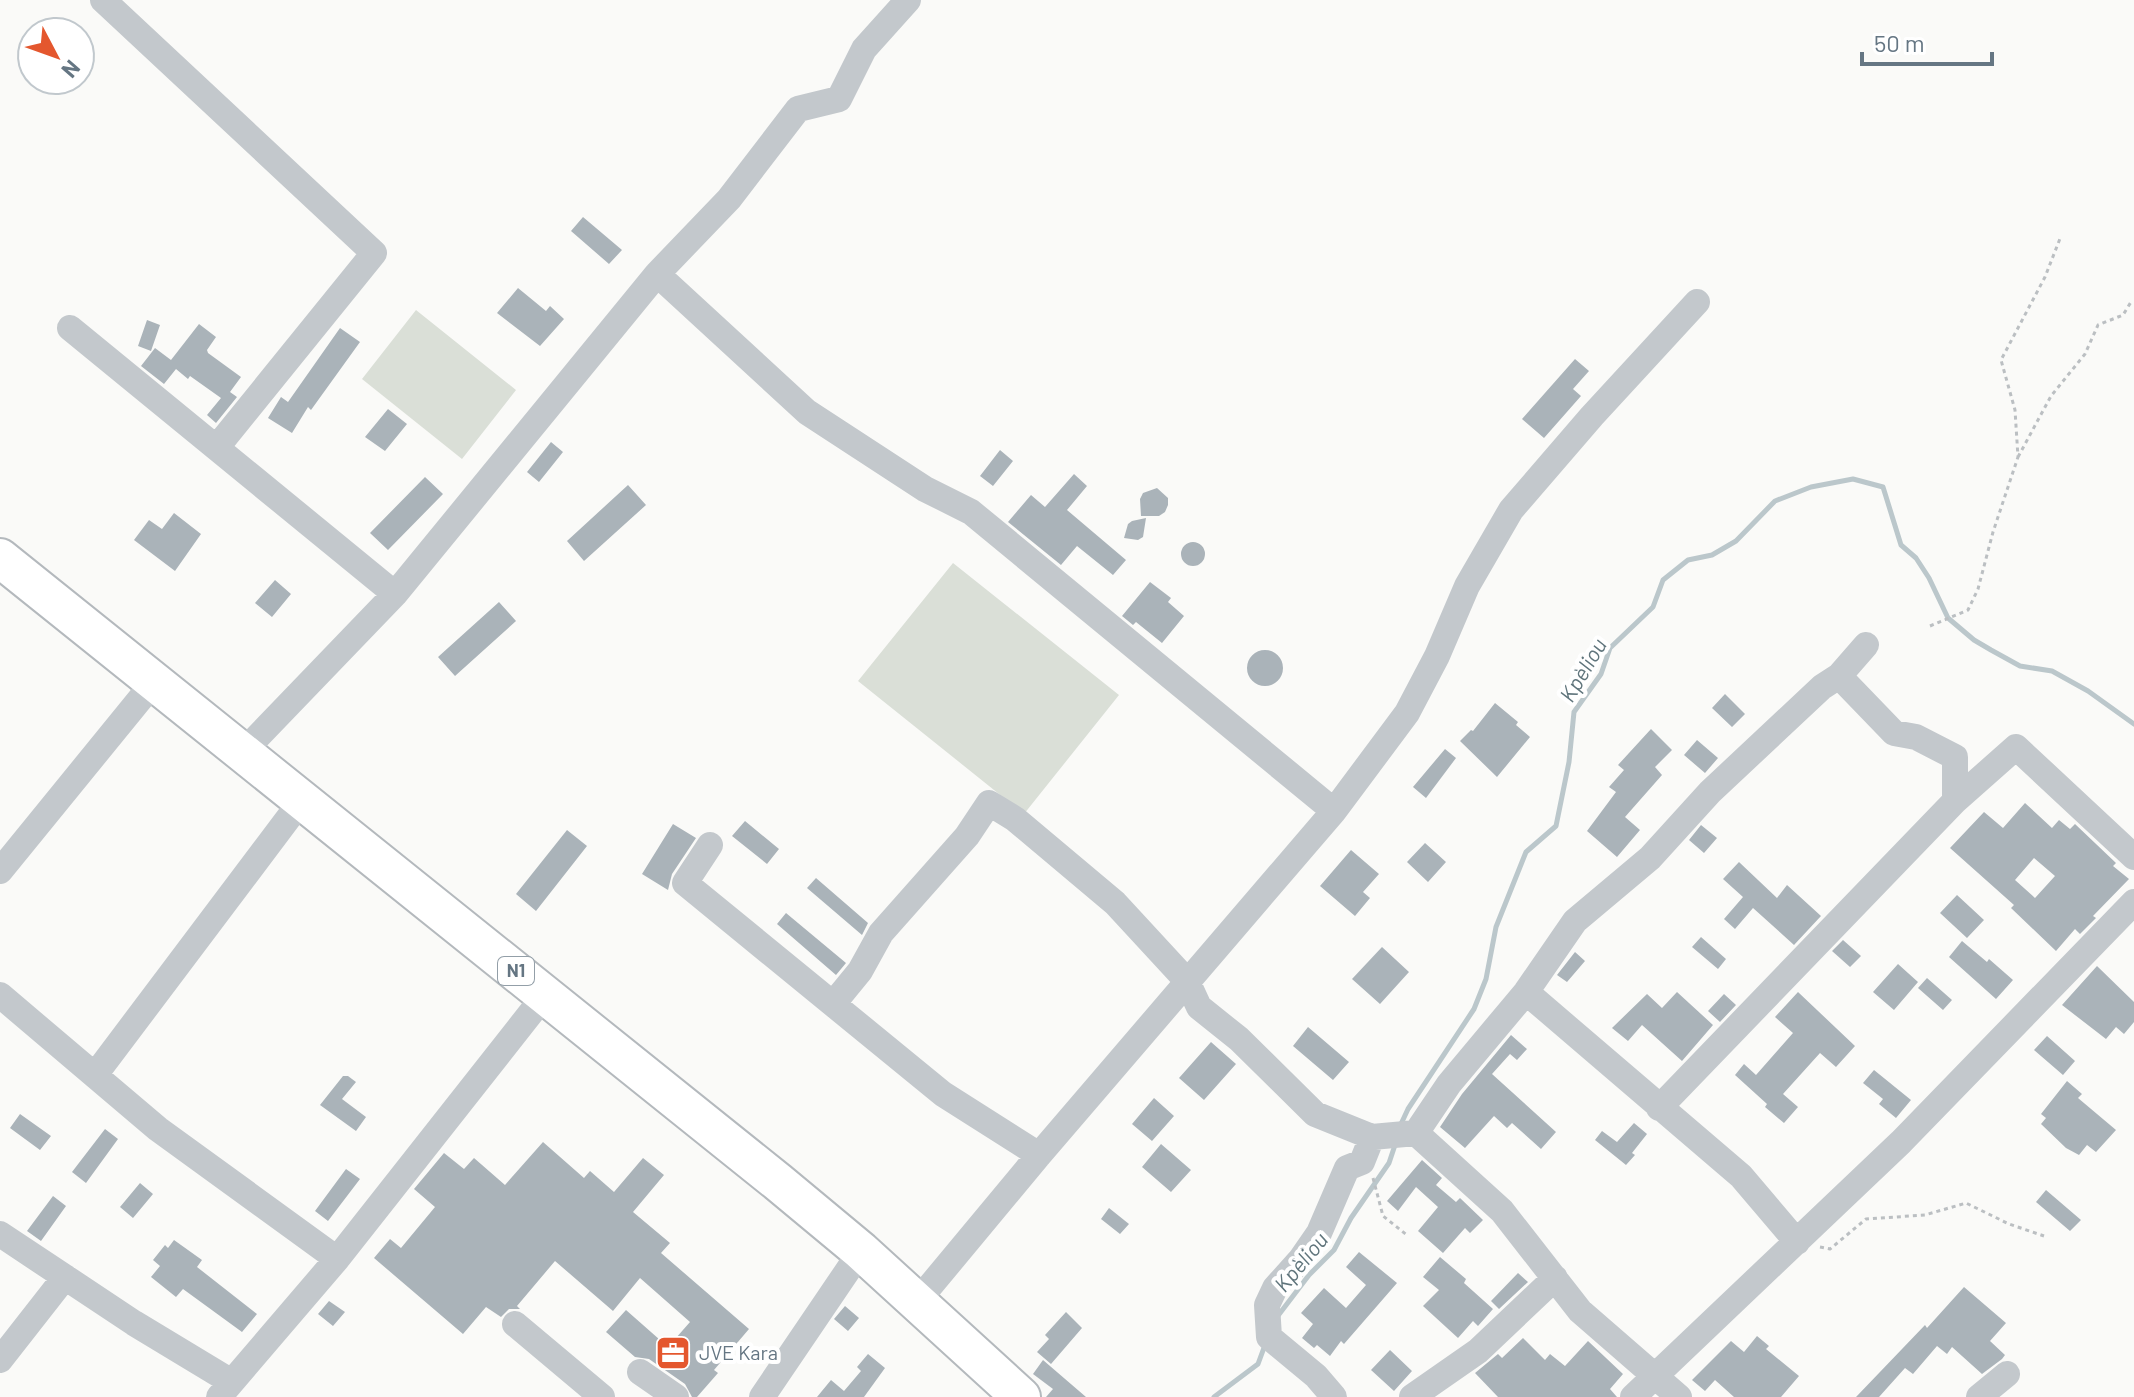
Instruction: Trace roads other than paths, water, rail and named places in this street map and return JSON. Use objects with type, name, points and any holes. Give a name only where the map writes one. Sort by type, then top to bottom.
[{"type":"highway","name":"N1","points":[[4,569],[243,752],[861,1251],[1016,1395]]},
{"type":"street","points":[[103,0],[374,253],[217,447]]},
{"type":"street","points":[[243,752],[395,594],[657,274],[729,199],[798,109],[839,99],[864,49],[908,0]]},
{"type":"street","points":[[657,274],[807,412],[925,489],[971,512],[1334,811]]},
{"type":"street","points":[[916,1303],[1334,811],[1407,713],[1437,656],[1467,586],[1511,510],[1697,302]]},
{"type":"street","points":[[70,328],[395,594]]},
{"type":"street","points":[[1334,1397],[1316,1376],[1269,1337],[1267,1305],[1275,1288],[1319,1233],[1347,1168],[1362,1162],[1395,1135],[1449,1084],[1526,992],[1575,921],[1650,858],[1710,792],[1822,687],[1839,676],[1866,645]]},
{"type":"street","points":[[1839,676],[1894,733],[1916,737],[1955,757],[1955,801]]},
{"type":"street","points":[[0,871],[154,682]]},
{"type":"street","points":[[1659,1108],[1955,801],[2016,747],[2134,857]]},
{"type":"street","points":[[95,1075],[302,800]]},
{"type":"street","points":[[833,1004],[860,971],[881,933],[967,836],[989,803],[1015,819],[1115,903],[1187,981],[1199,1007],[1239,1039],[1315,1114],[1395,1135],[1502,1211],[1580,1311],[1679,1397]]},
{"type":"street","points":[[710,845],[685,883],[943,1094],[1039,1155]]},
{"type":"street","points":[[1633,1397],[1912,1131],[2134,902]]},
{"type":"street","points":[[1526,992],[1741,1176],[1797,1242]]},
{"type":"street","points":[[0,995],[158,1129],[337,1259]]},
{"type":"street","points":[[0,1234],[134,1323],[225,1389],[337,1259],[545,995]]},
{"type":"street","points":[[762,1397],[861,1251]]},
{"type":"street","points":[[0,1360],[65,1277]]},
{"type":"street","points":[[1412,1397],[1478,1351],[1555,1278]]},
{"type":"street","points":[[515,1324],[602,1397]]},
{"type":"street","points":[[640,1372],[676,1397]]},
{"type":"street","points":[[1979,1397],[2007,1374]]},
{"type":"waterway","name":"Kpèliou","points":[[1401,1124],[1474,1009],[1486,979],[1496,927],[1526,852],[1556,826],[1569,762],[1574,712],[1601,674],[1610,648],[1653,607],[1663,580],[1688,560],[1712,555],[1736,541],[1775,501],[1811,487],[1853,479],[1883,487],[1901,545],[1916,558],[1929,578],[1948,618],[1991,650],[2020,666],[2052,671],[2088,691],[2134,724]]},
{"type":"waterway","name":"Kpèliou","points":[[1277,1317],[1309,1275],[1334,1250],[1351,1218],[1389,1163],[1395,1145]]},
{"type":"waterway","name":"Kpèliou","points":[[1214,1397],[1258,1364],[1265,1345]]},
{"type":"place","name":"JVE Kara","points":[[673,1353]]}]
